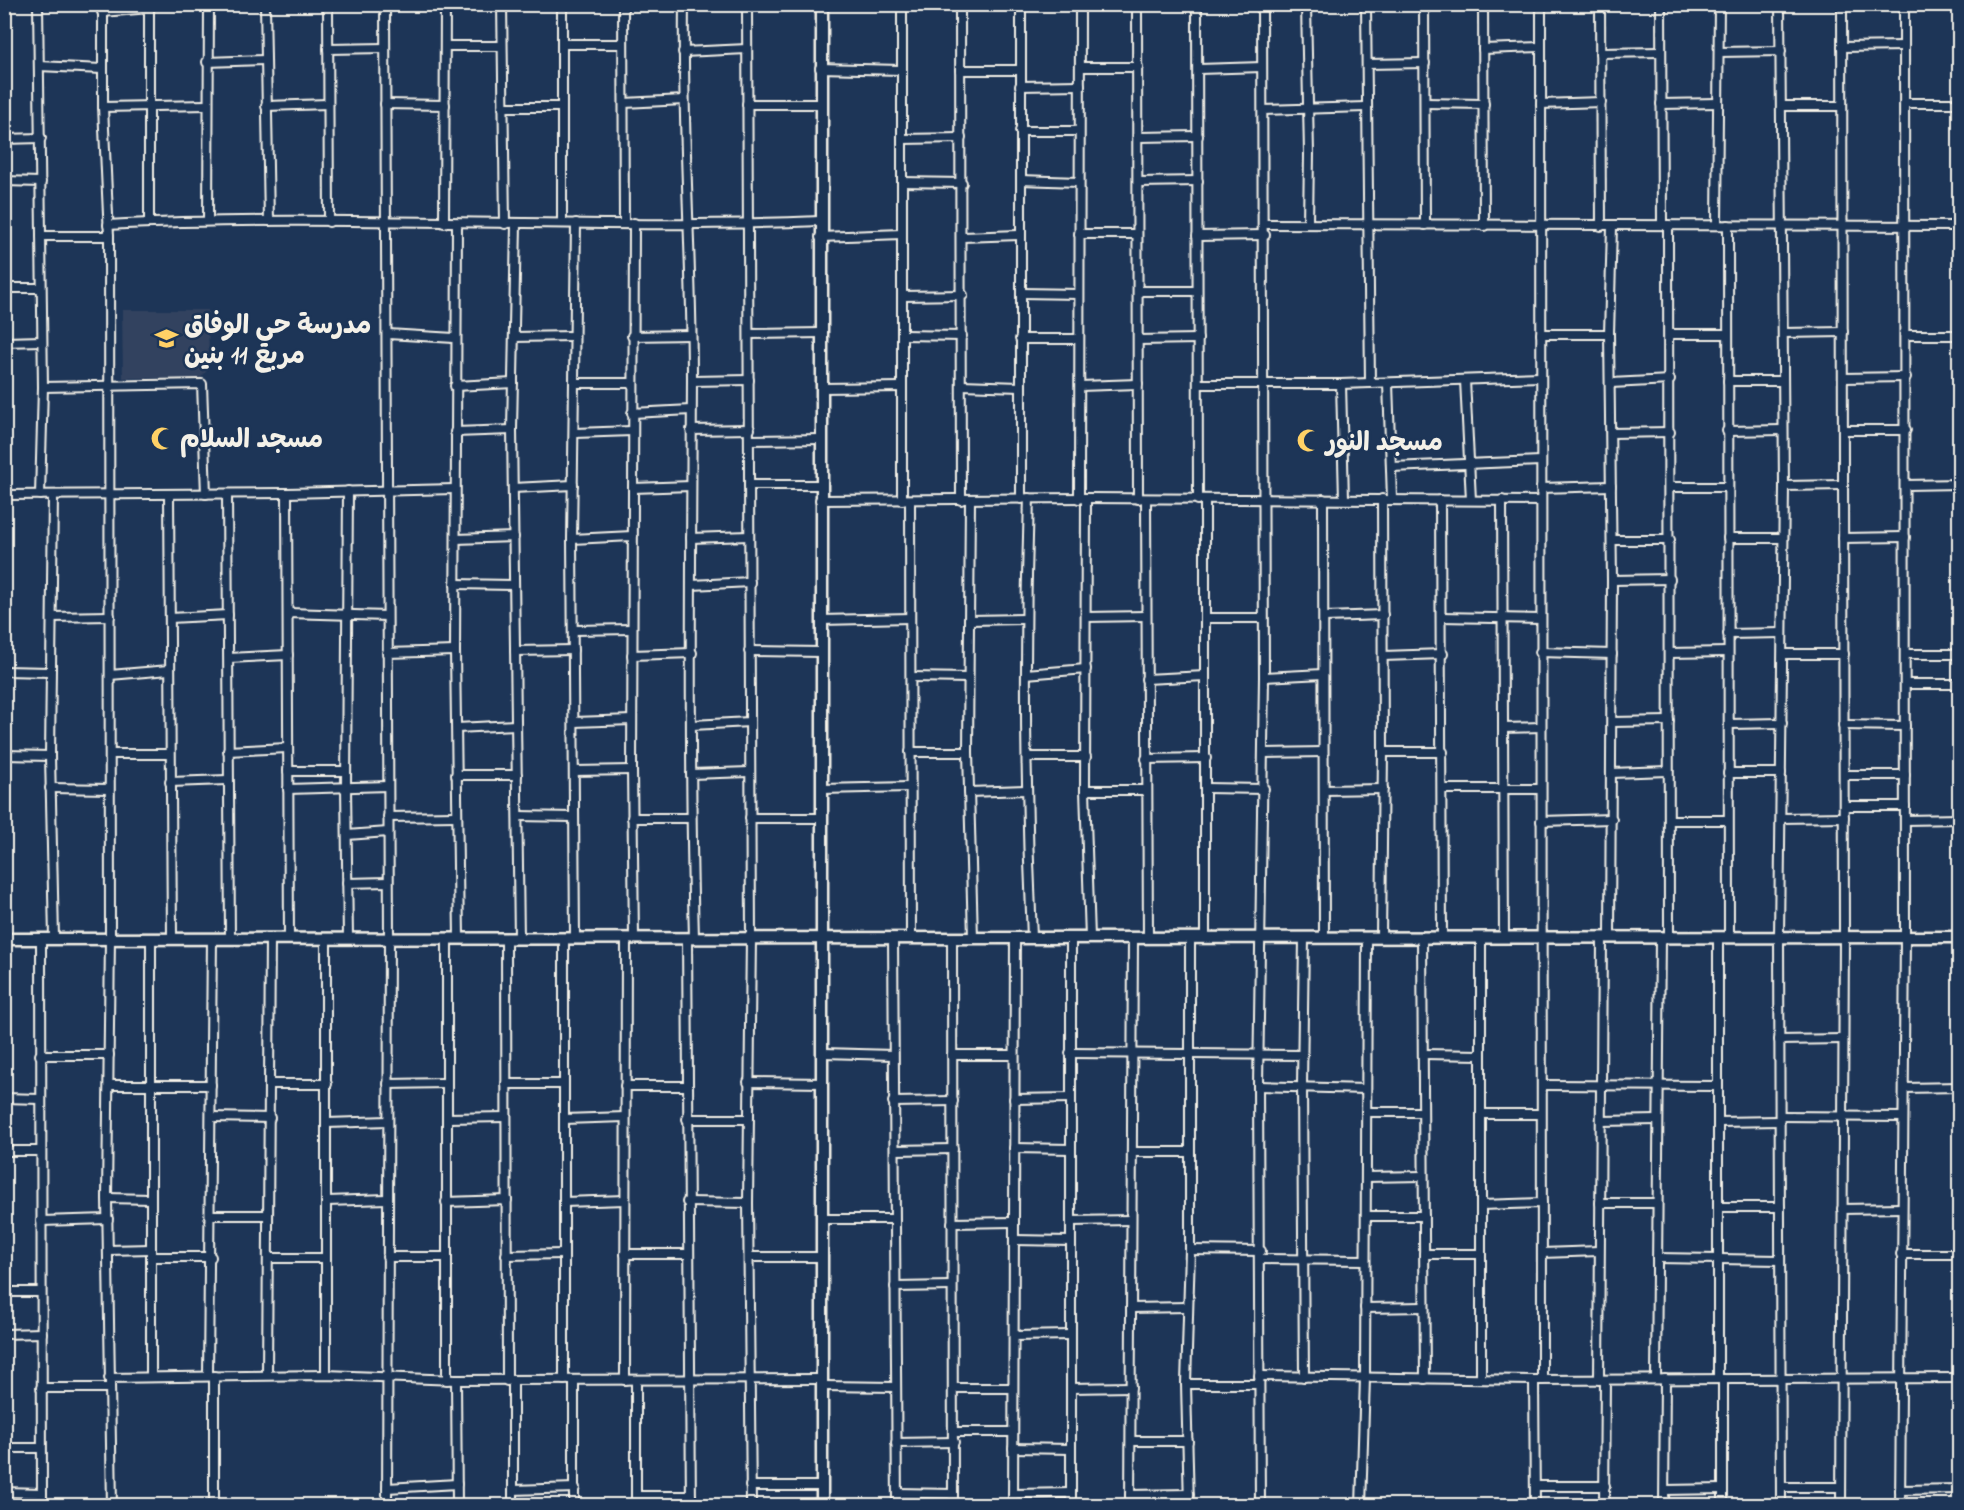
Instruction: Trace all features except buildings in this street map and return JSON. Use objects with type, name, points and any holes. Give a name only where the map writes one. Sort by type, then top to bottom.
[{"type":"street","points":[[38,4],[43,387],[40,495]]},
{"type":"street","points":[[208,221],[209,4]]},
{"type":"street","points":[[265,4],[269,221]]},
{"type":"street","points":[[328,4],[328,222]]},
{"type":"street","points":[[385,4],[389,938],[387,1506]]},
{"type":"street","points":[[444,223],[445,4]]},
{"type":"street","points":[[502,4],[505,224]]},
{"type":"street","points":[[562,4],[562,223]]},
{"type":"street","points":[[623,4],[624,224]]},
{"type":"street","points":[[684,4],[684,100],[692,381],[692,726],[687,1086],[691,1506]]},
{"type":"street","points":[[747,4],[751,938],[748,1203],[751,1506]]},
{"type":"street","points":[[822,4],[820,68],[822,333],[820,652],[824,938],[822,1506]]},
{"type":"street","points":[[902,4],[902,387],[911,677],[909,787],[911,938]]},
{"type":"street","points":[[960,4],[962,385],[969,620],[968,752],[972,938]]},
{"type":"street","points":[[1021,4],[1020,387],[1025,499],[1027,790],[1032,938]]},
{"type":"street","points":[[1080,4],[1078,294],[1086,617],[1085,790],[1090,938]]},
{"type":"street","points":[[1137,4],[1138,384],[1146,616],[1148,938]]},
{"type":"street","points":[[1197,4],[1198,384],[1206,618],[1205,938]]},
{"type":"street","points":[[1260,1506],[1261,1255],[1258,1086],[1264,789],[1265,235],[1262,4]]},
{"type":"street","points":[[1305,4],[1308,223]]},
{"type":"street","points":[[1366,4],[1370,383]]},
{"type":"street","points":[[1424,4],[1425,225]]},
{"type":"street","points":[[1483,4],[1484,226]]},
{"type":"street","points":[[1535,1506],[1542,1253],[1541,4]]},
{"type":"street","points":[[1600,4],[1601,226]]},
{"type":"street","points":[[1656,1379],[1658,1120],[1669,820],[1670,721],[1670,334],[1661,104],[1660,4]]},
{"type":"street","points":[[1717,225],[1719,4]]},
{"type":"street","points":[[1780,4],[1784,381],[1779,937],[1781,1506]]},
{"type":"street","points":[[1841,1506],[1844,1115],[1842,4]]},
{"type":"street","points":[[1900,1506],[1899,1378],[1905,937],[1904,4]]},
{"type":"street","points":[[112,1506],[107,1198],[110,939],[107,384],[109,236],[103,107],[102,8],[150,6],[149,223]]},
{"type":"street","points":[[562,44],[622,44]]},
{"type":"street","points":[[445,46],[502,46]]},
{"type":"street","points":[[1842,47],[1904,46]]},
{"type":"street","points":[[328,49],[385,48]]},
{"type":"street","points":[[1483,48],[1541,48]]},
{"type":"street","points":[[684,52],[747,49]]},
{"type":"street","points":[[1719,52],[1781,51]]},
{"type":"street","points":[[1600,53],[1661,52]]},
{"type":"street","points":[[207,62],[265,60]]},
{"type":"street","points":[[1367,64],[1425,63]]},
{"type":"street","points":[[39,66],[102,69]]},
{"type":"street","points":[[1081,67],[1138,67]]},
{"type":"street","points":[[1198,69],[1262,67]]},
{"type":"street","points":[[820,68],[901,70]]},
{"type":"street","points":[[960,70],[1020,70]]},
{"type":"street","points":[[1020,86],[1080,86]]},
{"type":"street","points":[[624,103],[684,100]]},
{"type":"street","points":[[1541,104],[1601,102]]},
{"type":"street","points":[[1425,103],[1484,104]]},
{"type":"street","points":[[1661,104],[1718,103]]},
{"type":"street","points":[[1905,103],[1959,103]]},
{"type":"street","points":[[266,106],[328,104]]},
{"type":"street","points":[[385,104],[445,105]]},
{"type":"street","points":[[747,104],[820,104]]},
{"type":"street","points":[[103,107],[207,105]]},
{"type":"street","points":[[1782,106],[1842,106]]},
{"type":"street","points":[[503,107],[561,107]]},
{"type":"street","points":[[1263,110],[1366,107]]},
{"type":"street","points":[[1020,131],[1079,131]]},
{"type":"street","points":[[1139,136],[1198,136]]},
{"type":"street","points":[[4,139],[41,138]]},
{"type":"street","points":[[902,139],[961,138]]},
{"type":"street","points":[[1021,180],[1078,182]]},
{"type":"street","points":[[4,181],[40,182]]},
{"type":"street","points":[[1138,182],[1198,181]]},
{"type":"street","points":[[902,182],[962,183]]},
{"type":"street","points":[[108,225],[208,221],[748,224],[820,221]]},
{"type":"street","points":[[564,1380],[564,1084],[574,771],[572,539],[576,223]]},
{"type":"street","points":[[457,224],[454,338],[456,539],[454,651],[459,938]]},
{"type":"street","points":[[516,224],[512,430],[519,938]]},
{"type":"street","points":[[625,1380],[625,1086],[632,818],[631,383],[634,224]]},
{"type":"street","points":[[1264,224],[1959,226]]},
{"type":"street","points":[[1723,1506],[1718,1258],[1718,1086],[1728,820],[1728,225]]},
{"type":"street","points":[[1604,1506],[1599,1251],[1601,1086],[1611,819],[1612,540],[1609,334],[1612,226]]},
{"type":"street","points":[[820,237],[902,234]]},
{"type":"street","points":[[1079,234],[1137,234]]},
{"type":"street","points":[[963,237],[1019,235]]},
{"type":"street","points":[[1197,236],[1265,235]]},
{"type":"street","points":[[41,236],[109,236]]},
{"type":"street","points":[[4,288],[40,288]]},
{"type":"street","points":[[1138,291],[1197,291]]},
{"type":"street","points":[[1021,293],[1078,294]]},
{"type":"street","points":[[903,297],[963,295]]},
{"type":"street","points":[[1783,333],[1843,332]]},
{"type":"street","points":[[749,334],[822,333]]},
{"type":"street","points":[[388,334],[454,338]]},
{"type":"street","points":[[1540,334],[1609,334]]},
{"type":"street","points":[[1670,334],[1727,334]]},
{"type":"street","points":[[632,336],[691,335]]},
{"type":"street","points":[[903,335],[962,336]]},
{"type":"street","points":[[1906,335],[1959,335]]},
{"type":"street","points":[[514,336],[574,336]]},
{"type":"street","points":[[1020,339],[1079,339]]},
{"type":"street","points":[[1138,340],[1198,339]]},
{"type":"street","points":[[4,342],[42,341]]},
{"type":"street","points":[[1198,384],[1264,386],[1540,377]]},
{"type":"street","points":[[1843,378],[1906,377]]},
{"type":"street","points":[[692,381],[749,380]]},
{"type":"street","points":[[1465,380],[1471,500]]},
{"type":"street","points":[[1611,383],[1670,380]]},
{"type":"street","points":[[1728,381],[1784,381]]},
{"type":"street","points":[[455,386],[513,383]]},
{"type":"street","points":[[575,383],[631,383]]},
{"type":"street","points":[[1388,383],[1392,499]]},
{"type":"street","points":[[43,387],[202,384],[206,494]]},
{"type":"street","points":[[1080,386],[1138,384]]},
{"type":"street","points":[[1341,384],[1344,499]]},
{"type":"street","points":[[962,385],[1020,387]]},
{"type":"street","points":[[822,388],[902,387]]},
{"type":"street","points":[[632,413],[691,410]]},
{"type":"street","points":[[691,430],[750,429]]},
{"type":"street","points":[[455,432],[512,430]]},
{"type":"street","points":[[1727,431],[1782,430]]},
{"type":"street","points":[[1843,430],[1906,430]]},
{"type":"street","points":[[575,433],[632,431]]},
{"type":"street","points":[[1611,433],[1670,432]]},
{"type":"street","points":[[750,440],[821,439]]},
{"type":"street","points":[[1391,467],[1540,461]]},
{"type":"street","points":[[1906,485],[1959,484]]},
{"type":"street","points":[[513,488],[573,485]]},
{"type":"street","points":[[749,485],[820,485]]},
{"type":"street","points":[[1784,486],[1843,485]]},
{"type":"street","points":[[633,488],[691,486]]},
{"type":"street","points":[[1540,488],[1611,486]]},
{"type":"street","points":[[1670,487],[1727,487]]},
{"type":"street","points":[[4,495],[227,494],[454,489]]},
{"type":"street","points":[[348,491],[346,771],[348,938]]},
{"type":"street","points":[[287,493],[289,938]]},
{"type":"street","points":[[169,494],[172,939]]},
{"type":"street","points":[[227,494],[229,658],[227,780],[230,938]]},
{"type":"street","points":[[52,495],[50,788],[54,939]]},
{"type":"street","points":[[820,500],[1082,498],[1540,501]]},
{"type":"street","points":[[1323,499],[1324,938]]},
{"type":"street","points":[[1381,938],[1382,499]]},
{"type":"street","points":[[1440,500],[1443,654],[1442,938]]},
{"type":"street","points":[[1502,500],[1504,938]]},
{"type":"street","points":[[572,539],[632,536]]},
{"type":"street","points":[[691,538],[749,536]]},
{"type":"street","points":[[456,539],[514,537]]},
{"type":"street","points":[[1843,538],[1905,537]]},
{"type":"street","points":[[1728,538],[1783,538]]},
{"type":"street","points":[[1612,540],[1670,540]]},
{"type":"street","points":[[1612,580],[1670,579]]},
{"type":"street","points":[[692,585],[750,582]]},
{"type":"street","points":[[456,584],[513,585]]},
{"type":"street","points":[[288,613],[387,616]]},
{"type":"street","points":[[170,618],[228,615]]},
{"type":"street","points":[[1325,617],[1383,615]]},
{"type":"street","points":[[52,617],[110,616]]},
{"type":"street","points":[[1086,617],[1146,616]]},
{"type":"street","points":[[1442,617],[1540,619]]},
{"type":"street","points":[[821,620],[910,618]]},
{"type":"street","points":[[1206,618],[1263,618]]},
{"type":"street","points":[[969,620],[1025,619]]},
{"type":"street","points":[[574,630],[632,629]]},
{"type":"street","points":[[1728,634],[1782,633]]},
{"type":"street","points":[[515,651],[573,650]]},
{"type":"street","points":[[387,653],[454,651]]},
{"type":"street","points":[[750,651],[820,652]]},
{"type":"street","points":[[1540,652],[1612,654]]},
{"type":"street","points":[[1669,654],[1728,652]]},
{"type":"street","points":[[632,655],[692,653]]},
{"type":"street","points":[[1383,656],[1443,654]]},
{"type":"street","points":[[1783,654],[1844,654]]},
{"type":"street","points":[[1905,654],[1959,654]]},
{"type":"street","points":[[229,658],[288,655]]},
{"type":"street","points":[[1026,674],[1086,669]]},
{"type":"street","points":[[110,675],[169,670]]},
{"type":"street","points":[[4,671],[50,672]]},
{"type":"street","points":[[1264,677],[1323,674]]},
{"type":"street","points":[[1146,679],[1205,676]]},
{"type":"street","points":[[911,677],[968,678]]},
{"type":"street","points":[[1905,684],[1959,684]]},
{"type":"street","points":[[574,722],[632,720]]},
{"type":"street","points":[[1612,722],[1670,721]]},
{"type":"street","points":[[692,726],[750,722]]},
{"type":"street","points":[[1729,724],[1782,723]]},
{"type":"street","points":[[457,728],[515,725]]},
{"type":"street","points":[[1843,725],[1905,726]]},
{"type":"street","points":[[1503,728],[1541,727]]},
{"type":"street","points":[[228,751],[287,748]]},
{"type":"street","points":[[910,752],[968,752]]},
{"type":"street","points":[[1263,753],[1323,752]]},
{"type":"street","points":[[1383,752],[1443,752]]},
{"type":"street","points":[[110,754],[169,754]]},
{"type":"street","points":[[4,755],[50,756]]},
{"type":"street","points":[[1027,757],[1086,757]]},
{"type":"street","points":[[1146,759],[1206,758]]},
{"type":"street","points":[[574,771],[632,770]]},
{"type":"street","points":[[288,771],[346,771]]},
{"type":"street","points":[[1611,773],[1668,771]]},
{"type":"street","points":[[691,774],[750,772]]},
{"type":"street","points":[[1728,773],[1781,773]]},
{"type":"street","points":[[456,774],[516,775]]},
{"type":"street","points":[[1844,775],[1905,776]]},
{"type":"street","points":[[170,782],[227,780]]},
{"type":"street","points":[[288,789],[388,786]]},
{"type":"street","points":[[822,789],[909,787]]},
{"type":"street","points":[[50,788],[109,789]]},
{"type":"street","points":[[1206,788],[1264,789]]},
{"type":"street","points":[[1324,790],[1383,789]]},
{"type":"street","points":[[1443,789],[1541,789]]},
{"type":"street","points":[[969,792],[1027,790]]},
{"type":"street","points":[[1085,790],[1146,790]]},
{"type":"street","points":[[1844,806],[1905,806]]},
{"type":"street","points":[[388,817],[456,816]]},
{"type":"street","points":[[518,816],[573,817]]},
{"type":"street","points":[[1781,818],[1844,817]]},
{"type":"street","points":[[632,818],[691,818]]},
{"type":"street","points":[[750,818],[822,818]]},
{"type":"street","points":[[1541,821],[1611,819]]},
{"type":"street","points":[[1905,820],[1959,819]]},
{"type":"street","points":[[1669,820],[1728,820]]},
{"type":"street","points":[[347,835],[388,832]]},
{"type":"street","points":[[347,883],[388,882]]},
{"type":"street","points":[[1361,1506],[1365,1378],[1367,937]]},
{"type":"street","points":[[4,939],[1959,937]]},
{"type":"street","points":[[151,938],[151,1377]]},
{"type":"street","points":[[267,1376],[270,938]]},
{"type":"street","points":[[326,938],[326,1375]]},
{"type":"street","points":[[506,938],[506,1255],[513,1506]]},
{"type":"street","points":[[893,938],[897,1506]]},
{"type":"street","points":[[952,938],[953,1506]]},
{"type":"street","points":[[1013,1506],[1015,938]]},
{"type":"street","points":[[1071,938],[1071,1506]]},
{"type":"street","points":[[1130,1506],[1132,938]]},
{"type":"street","points":[[1189,1506],[1186,1384],[1190,1250],[1190,938]]},
{"type":"street","points":[[1304,938],[1302,1086],[1304,1377]]},
{"type":"street","points":[[1422,938],[1425,1379]]},
{"type":"street","points":[[1481,938],[1481,1379]]},
{"type":"street","points":[[41,939],[39,1055],[42,1506]]},
{"type":"street","points":[[212,939],[211,1376],[214,1506]]},
{"type":"street","points":[[447,939],[446,1202],[457,1506]]},
{"type":"street","points":[[1779,1040],[1843,1039]]},
{"type":"street","points":[[824,1053],[893,1055]]},
{"type":"street","points":[[1070,1053],[1303,1055]]},
{"type":"street","points":[[1423,1054],[1481,1055]]},
{"type":"street","points":[[39,1055],[109,1055]]},
{"type":"street","points":[[952,1055],[1013,1055]]},
{"type":"street","points":[[748,1082],[823,1083]]},
{"type":"street","points":[[388,1084],[446,1083]]},
{"type":"street","points":[[270,1084],[327,1084]]},
{"type":"street","points":[[506,1084],[564,1084]]},
{"type":"street","points":[[109,1085],[211,1085]]},
{"type":"street","points":[[1542,1085],[1718,1086]]},
{"type":"street","points":[[625,1086],[687,1086]]},
{"type":"street","points":[[1258,1086],[1366,1089]]},
{"type":"street","points":[[1904,1088],[1959,1087]]},
{"type":"street","points":[[4,1098],[40,1099]]},
{"type":"street","points":[[1014,1099],[1071,1098]]},
{"type":"street","points":[[893,1102],[952,1101]]},
{"type":"street","points":[[1366,1112],[1423,1112]]},
{"type":"street","points":[[1481,1114],[1541,1114]]},
{"type":"street","points":[[1718,1122],[1844,1115],[1903,1117]]},
{"type":"street","points":[[211,1117],[270,1118]]},
{"type":"street","points":[[447,1118],[506,1117]]},
{"type":"street","points":[[564,1119],[625,1117]]},
{"type":"street","points":[[687,1119],[748,1119]]},
{"type":"street","points":[[1601,1121],[1658,1120]]},
{"type":"street","points":[[327,1123],[388,1121]]},
{"type":"street","points":[[895,1150],[953,1149]]},
{"type":"street","points":[[1014,1149],[1071,1149]]},
{"type":"street","points":[[4,1151],[40,1151]]},
{"type":"street","points":[[1132,1152],[1190,1152]]},
{"type":"street","points":[[1366,1177],[1423,1176]]},
{"type":"street","points":[[107,1198],[151,1199]]},
{"type":"street","points":[[327,1201],[387,1199]]},
{"type":"street","points":[[446,1202],[507,1200]]},
{"type":"street","points":[[564,1202],[625,1200]]},
{"type":"street","points":[[687,1202],[748,1203]]},
{"type":"street","points":[[1481,1205],[1542,1203]]},
{"type":"street","points":[[1600,1203],[1658,1203]]},
{"type":"street","points":[[1718,1207],[1780,1206]]},
{"type":"street","points":[[1842,1209],[1902,1208]]},
{"type":"street","points":[[211,1215],[268,1215]]},
{"type":"street","points":[[1366,1216],[1424,1216]]},
{"type":"street","points":[[41,1221],[108,1219]]},
{"type":"street","points":[[822,1219],[894,1219]]},
{"type":"street","points":[[1071,1221],[1131,1220]]},
{"type":"street","points":[[952,1223],[1014,1222]]},
{"type":"street","points":[[1014,1240],[1071,1241]]},
{"type":"street","points":[[108,1250],[211,1257]]},
{"type":"street","points":[[1190,1250],[1365,1260]]},
{"type":"street","points":[[1542,1253],[1599,1251]]},
{"type":"street","points":[[506,1255],[564,1254]]},
{"type":"street","points":[[625,1254],[688,1254]]},
{"type":"street","points":[[1424,1254],[1481,1254]]},
{"type":"street","points":[[1901,1254],[1959,1254]]},
{"type":"street","points":[[387,1257],[447,1257]]},
{"type":"street","points":[[749,1257],[822,1257]]},
{"type":"street","points":[[269,1258],[326,1258]]},
{"type":"street","points":[[1657,1258],[1780,1260]]},
{"type":"street","points":[[895,1287],[951,1287]]},
{"type":"street","points":[[4,1292],[41,1292]]},
{"type":"street","points":[[1131,1308],[1188,1306]]},
{"type":"street","points":[[1365,1308],[1424,1307]]},
{"type":"street","points":[[4,1334],[42,1333]]},
{"type":"street","points":[[1014,1336],[1071,1335]]},
{"type":"street","points":[[109,1378],[326,1375],[510,1381],[750,1380],[895,1387]]},
{"type":"street","points":[[1186,1384],[1304,1377],[1538,1380],[1959,1378]]},
{"type":"street","points":[[1664,1506],[1665,1379]]},
{"type":"street","points":[[574,1380],[574,1506]]},
{"type":"street","points":[[636,1380],[636,1506]]},
{"type":"street","points":[[1071,1388],[1131,1387]]},
{"type":"street","points":[[42,1388],[110,1388]]},
{"type":"street","points":[[954,1389],[1012,1388]]},
{"type":"street","points":[[954,1432],[1013,1432]]},
{"type":"street","points":[[1132,1441],[1188,1441]]},
{"type":"street","points":[[896,1443],[954,1442]]},
{"type":"street","points":[[4,1448],[41,1448]]},
{"type":"street","points":[[1013,1448],[1071,1449]]},
{"type":"street","points":[[387,1488],[457,1485]]},
{"type":"street","points":[[750,1486],[822,1486]]},
{"type":"street","points":[[1535,1486],[1605,1486]]},
{"type":"street","points":[[1781,1486],[1841,1487]]},
{"type":"street","points":[[513,1490],[575,1488]]},
{"type":"street","points":[[1665,1490],[1723,1489]]},
{"type":"street","points":[[1900,1490],[1959,1489]]},
{"type":"street","points":[[4,1492],[42,1492]]},
{"type":"street","points":[[897,1493],[953,1494]]},
{"type":"street","points":[[1013,1494],[1071,1493]]},
{"type":"street","points":[[1131,1495],[1189,1494]]},
{"type":"street","points":[[636,1496],[691,1496]]},
{"type":"shaded area","name":"مدرسة حي الوفاق مربع 11 بنين","points":[[122,310],[208,310],[209,368],[200,379],[123,378]]},
{"type":"place","name":"مدرسة حي الوفاق مربع 11 بنين","points":[[166,339]]},
{"type":"place","name":"مسجد السلام","points":[[162,438]]},
{"type":"place","name":"مسجد النور","points":[[1308,441]]}]
